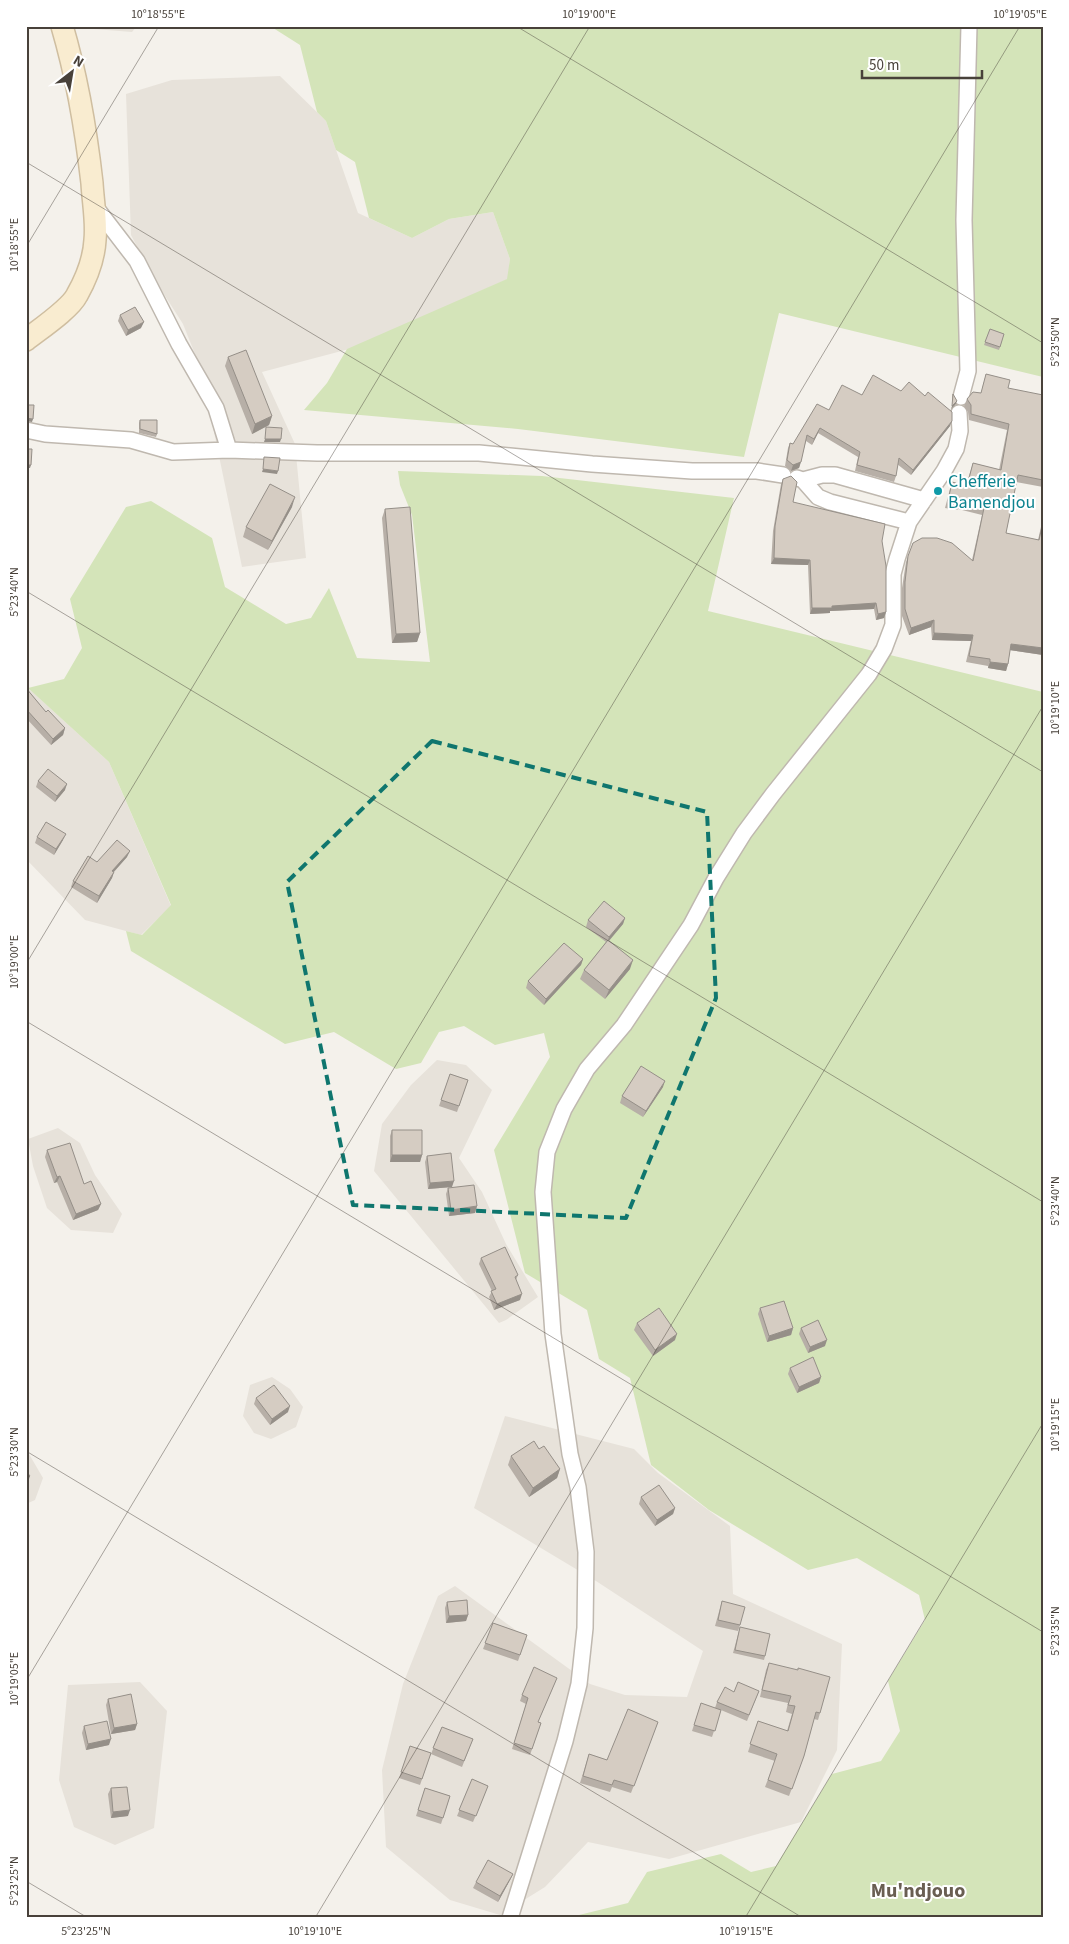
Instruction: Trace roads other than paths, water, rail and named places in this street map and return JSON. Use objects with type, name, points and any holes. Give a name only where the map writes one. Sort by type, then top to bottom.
[{"type":"main road","points":[[26,340],[54,318],[77,296],[88,269],[95,241],[94,206],[84,124],[71,56],[62,26]]},
{"type":"street","points":[[961,397],[968,371],[964,220],[970,26]]},
{"type":"street","points":[[94,206],[138,261],[179,344],[216,408],[229,450]]},
{"type":"street","points":[[510,1918],[580,1684],[585,1628],[586,1552],[578,1487],[570,1454],[553,1334],[543,1192],[547,1152],[564,1109],[587,1069],[624,1025],[691,924],[716,878],[744,833],[869,674],[884,649],[893,625],[893,574],[909,522],[956,449],[960,431],[959,413]]},
{"type":"street","points":[[26,430],[46,434],[131,440],[173,452],[229,450],[317,453],[479,453],[692,471],[757,471],[795,477],[822,474],[835,475],[924,500]]},
{"type":"street","points":[[795,477],[818,497],[830,502],[909,522]]},
{"type":"place","name":"Chefferie Bamendjou","points":[[938,491]]},
{"type":"district","name":"Mu'ndjouo","points":[[918,1890]]}]
